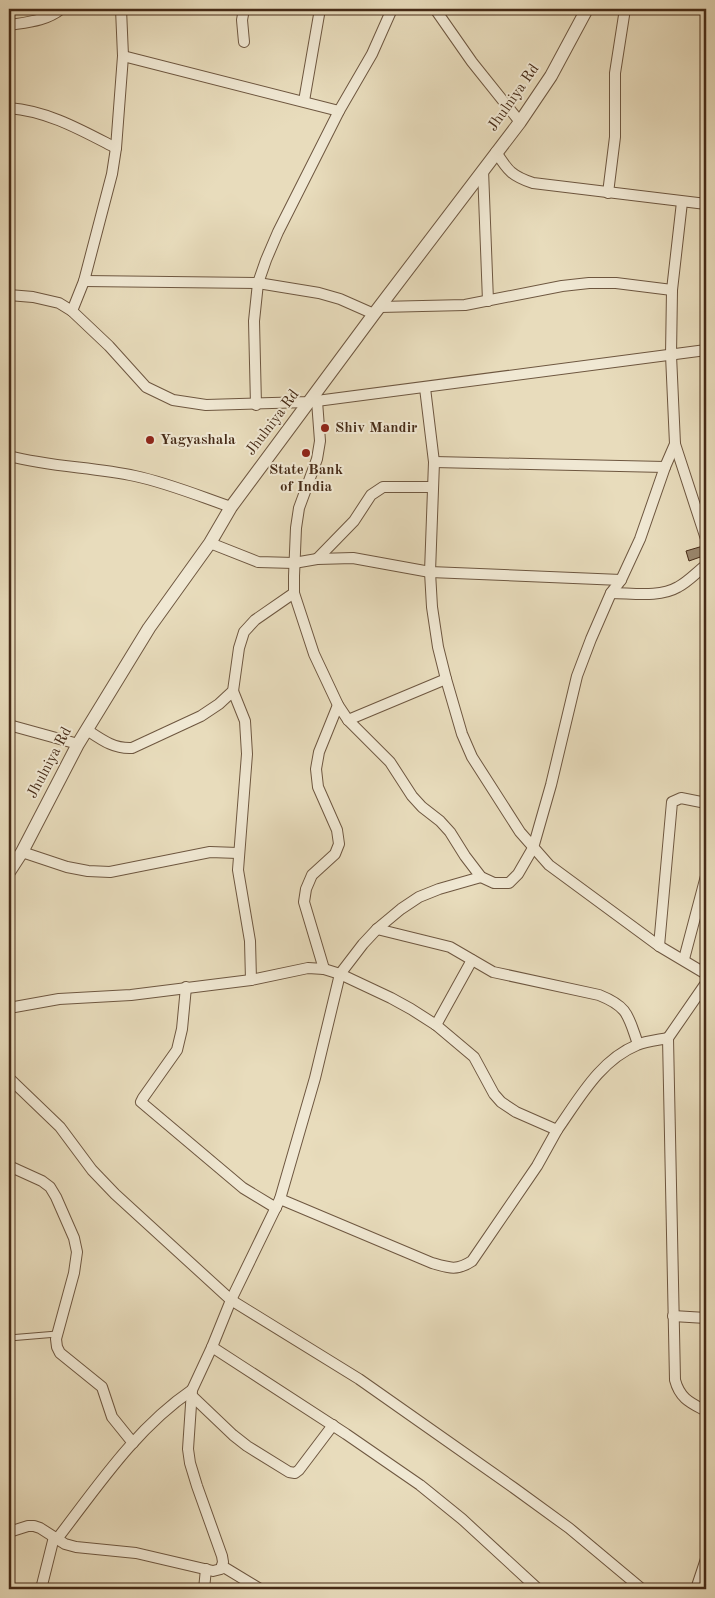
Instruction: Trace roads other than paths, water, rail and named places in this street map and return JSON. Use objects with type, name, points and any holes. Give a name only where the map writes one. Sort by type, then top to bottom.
[{"type":"street","points":[[9,25],[53,16],[61,9]]},
{"type":"street","points":[[72,311],[84,281],[103,210],[116,148],[123,56],[120,9]]},
{"type":"street","points":[[244,9],[242,20],[244,42]]},
{"type":"street","points":[[304,101],[320,9]]},
{"type":"street","points":[[256,405],[254,321],[258,283],[278,232],[339,112],[372,54],[392,9]]},
{"type":"street","points":[[435,9],[472,62],[520,122]]},
{"type":"street","name":"Jhulniya Rd","points":[[9,872],[22,852],[78,744],[149,628],[210,543],[231,507],[313,402],[377,311],[520,122],[551,76],[586,9]]},
{"type":"street","points":[[608,193],[614,137],[614,73],[625,9]]},
{"type":"street","points":[[123,56],[304,101],[339,112]]},
{"type":"street","points":[[9,108],[40,112],[63,121],[116,148]]},
{"type":"street","points":[[496,152],[507,168],[517,177],[533,183],[702,204],[706,194]]},
{"type":"street","points":[[483,170],[488,301]]},
{"type":"street","points":[[682,202],[672,290],[670,355],[676,444],[706,539]]},
{"type":"street","points":[[84,281],[258,283],[318,293],[377,311],[464,306],[562,286],[589,283],[616,283],[672,290]]},
{"type":"street","points":[[9,295],[34,297],[58,303],[72,311],[110,346],[146,387],[173,400],[206,405],[313,402],[706,350]]},
{"type":"street","points":[[425,388],[434,462],[430,572],[432,607],[438,647],[446,679],[462,734],[472,757],[520,832],[549,865],[659,946],[706,974]]},
{"type":"street","points":[[313,402],[320,442],[317,459],[299,508],[296,528],[294,593],[314,654],[338,705],[348,720],[390,762],[412,796],[422,807],[440,821],[450,832],[464,856],[481,877],[494,882],[509,883],[518,874],[533,848],[551,785],[577,676],[611,593],[621,580],[644,530],[665,467],[676,444]]},
{"type":"street","points":[[9,456],[42,464],[136,476],[231,507]]},
{"type":"street","points":[[434,462],[665,467]]},
{"type":"street","points":[[317,559],[354,521],[371,495],[383,487],[433,487]]},
{"type":"street","points":[[210,543],[258,562],[294,563],[317,559],[353,558],[430,572],[621,580]]},
{"type":"street","points":[[611,593],[646,594],[666,592],[678,587],[706,565]]},
{"type":"street","points":[[251,980],[248,922],[240,889],[238,870],[247,736],[245,721],[233,691],[239,648],[244,632],[256,620],[294,593]]},
{"type":"street","points":[[348,720],[446,679]]},
{"type":"street","points":[[87,730],[111,745],[121,748],[132,748],[201,716],[219,704],[233,691]]},
{"type":"street","points":[[324,969],[304,902],[306,889],[312,875],[335,854],[338,844],[337,830],[318,787],[316,769],[319,752],[338,705]]},
{"type":"street","points":[[9,725],[78,744]]},
{"type":"street","points":[[659,946],[672,802],[681,798],[706,803]]},
{"type":"street","points":[[22,852],[67,867],[88,871],[110,872],[210,852],[238,853]]},
{"type":"street","points":[[684,960],[706,876]]},
{"type":"street","points":[[222,1566],[222,1556],[190,1463],[188,1449],[191,1392],[231,1300],[278,1203],[314,1078],[340,974],[363,944],[401,908],[419,897],[439,889],[481,877]]},
{"type":"street","points":[[377,929],[450,947],[493,972],[599,995],[613,1001],[627,1013],[638,1044]]},
{"type":"street","points":[[436,1025],[472,960]]},
{"type":"street","points":[[9,1008],[59,999],[131,995],[251,980],[308,968],[324,969],[340,974],[411,1009],[436,1025],[474,1057],[494,1094],[501,1102],[516,1112],[557,1130]]},
{"type":"street","points":[[706,983],[668,1038],[674,1368],[677,1389],[682,1396],[706,1411]]},
{"type":"street","points":[[186,987],[182,1029],[177,1050],[143,1098],[142,1103],[243,1188],[446,1267],[462,1268],[472,1261],[537,1166],[557,1130],[605,1066],[638,1044],[668,1038]]},
{"type":"street","points":[[9,1078],[60,1127],[92,1170],[115,1194],[231,1300],[359,1379],[506,1482],[569,1528],[642,1589]]},
{"type":"street","points":[[9,1166],[42,1181],[50,1187],[74,1238],[77,1252],[74,1273],[57,1334],[56,1343],[58,1350],[102,1387],[112,1417],[133,1443]]},
{"type":"street","points":[[673,1316],[706,1318]]},
{"type":"street","points":[[212,1347],[333,1425],[420,1485],[462,1519],[538,1589]]},
{"type":"street","points":[[41,1589],[55,1538],[133,1443],[179,1399],[191,1392]]},
{"type":"street","points":[[191,1392],[233,1435],[261,1456],[289,1472],[295,1473],[299,1470],[333,1425]]},
{"type":"street","points":[[9,1532],[34,1526],[76,1547],[136,1553],[216,1571],[222,1566]]},
{"type":"street","points":[[696,1589],[706,1559]]},
{"type":"street","points":[[222,1566],[260,1589]]},
{"type":"street","points":[[204,1589],[206,1569]]},
{"type":"lane","points":[[9,1338],[57,1334]]},
{"type":"place","name":"Shiv Mandir","points":[[325,428]]},
{"type":"place","name":"Yagyashala","points":[[150,440]]},
{"type":"place","name":"State Bank of India","points":[[306,453]]}]
